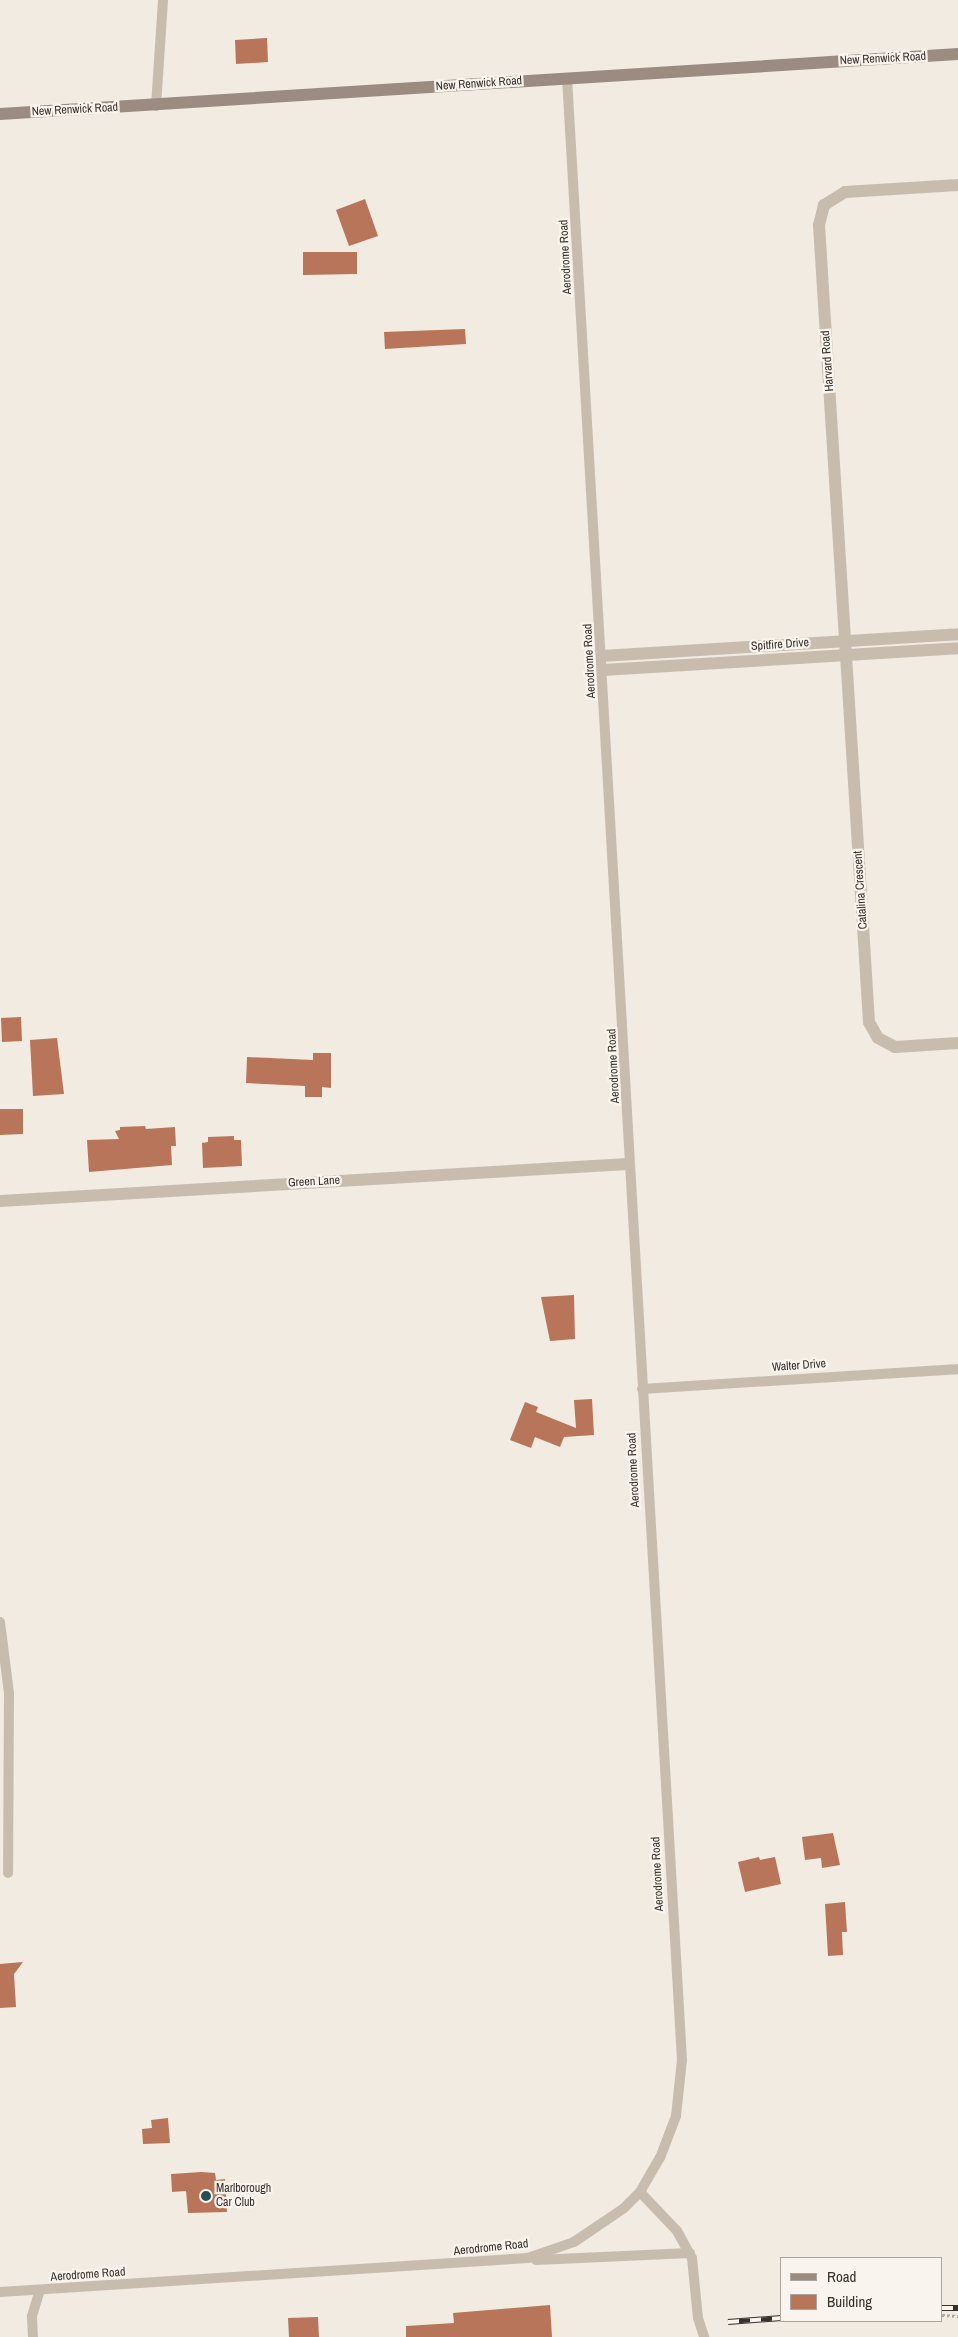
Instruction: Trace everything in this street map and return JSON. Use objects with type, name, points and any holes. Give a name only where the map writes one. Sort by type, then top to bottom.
[{"type":"street","name":"New Renwick Road","points":[[0,114],[156,106],[958,54]]},
{"type":"street","name":"Harvard Road","points":[[846,656],[820,214],[832,197],[846,192],[958,185]]},
{"type":"street","name":"Spitfire Drive","points":[[602,656],[958,634]]},
{"type":"street","name":"Spitfire Drive","points":[[603,670],[958,648]]},
{"type":"street","name":"Catalina Crescent","points":[[846,656],[869,1022],[878,1038],[895,1047],[958,1043]]},
{"type":"street","name":"Green Lane","points":[[0,1201],[628,1164]]},
{"type":"lane","points":[[156,106],[163,0]]},
{"type":"lane","name":"Aerodrome Road","points":[[0,2292],[504,2261],[536,2256],[574,2242],[607,2221],[640,2192],[668,2139],[682,2078],[628,1164],[629,1112],[567,78]]},
{"type":"lane","name":"Walter Drive","points":[[642,1389],[958,1369]]},
{"type":"lane","points":[[0,1622],[9,1692],[8,1873]]},
{"type":"lane","points":[[640,2192],[677,2231],[690,2253],[695,2273],[698,2318],[704,2337]]},
{"type":"lane","points":[[504,2261],[690,2253]]},
{"type":"lane","points":[[33,2337],[32,2316],[40,2290]]},
{"type":"path","points":[[943,2316],[958,2316]]},
{"type":"building","points":[[267,38],[268,62],[236,64],[235,40]]},
{"type":"building","points":[[365,199],[378,236],[349,246],[336,210]]},
{"type":"building","points":[[303,252],[357,252],[357,274],[303,275]]},
{"type":"building","points":[[465,329],[466,344],[385,349],[384,332]]},
{"type":"building","points":[[21,1017],[22,1041],[2,1042],[1,1018]]},
{"type":"building","points":[[57,1038],[64,1094],[33,1096],[30,1040]]},
{"type":"building","points":[[313,1053],[331,1053],[331,1088],[322,1087],[322,1097],[305,1097],[305,1086],[246,1083],[247,1057],[313,1060]]},
{"type":"building","points":[[0,1109],[23,1109],[23,1134],[0,1135]]},
{"type":"building","points":[[145,1126],[146,1129],[175,1127],[176,1146],[171,1146],[172,1165],[89,1172],[87,1140],[119,1139],[115,1131],[120,1130],[120,1127]]},
{"type":"building","points":[[234,1136],[234,1140],[241,1140],[242,1166],[203,1168],[202,1143],[208,1142],[208,1137]]},
{"type":"building","points":[[574,1295],[575,1339],[550,1341],[541,1297]]},
{"type":"building","points":[[592,1399],[594,1435],[564,1437],[560,1447],[535,1437],[531,1448],[510,1440],[525,1402],[538,1407],[536,1412],[576,1428],[574,1400]]},
{"type":"building","points":[[833,1833],[840,1865],[822,1868],[821,1858],[805,1860],[802,1837]]},
{"type":"building","points":[[759,1857],[760,1860],[775,1857],[781,1884],[745,1892],[738,1862]]},
{"type":"building","points":[[845,1902],[847,1932],[842,1932],[843,1955],[828,1956],[825,1904]]},
{"type":"building","points":[[23,1962],[14,1974],[16,2007],[0,2008],[0,1964]]},
{"type":"building","points":[[168,2118],[170,2143],[143,2144],[142,2129],[152,2128],[151,2120]]},
{"type":"building","name":"Marlborough Car Club","points":[[215,2173],[216,2180],[225,2179],[227,2212],[188,2213],[186,2191],[172,2192],[171,2174]]},
{"type":"building","points":[[550,2305],[552,2337],[406,2337],[406,2326],[454,2323],[453,2313]]},
{"type":"building","points":[[318,2317],[319,2337],[289,2337],[288,2318]]},
{"type":"railway","points":[[943,2308],[958,2308]]},
{"type":"railway","points":[[728,2322],[780,2318]]},
{"type":"place","name":"Marlborough Car Club","points":[[206,2196]]}]
